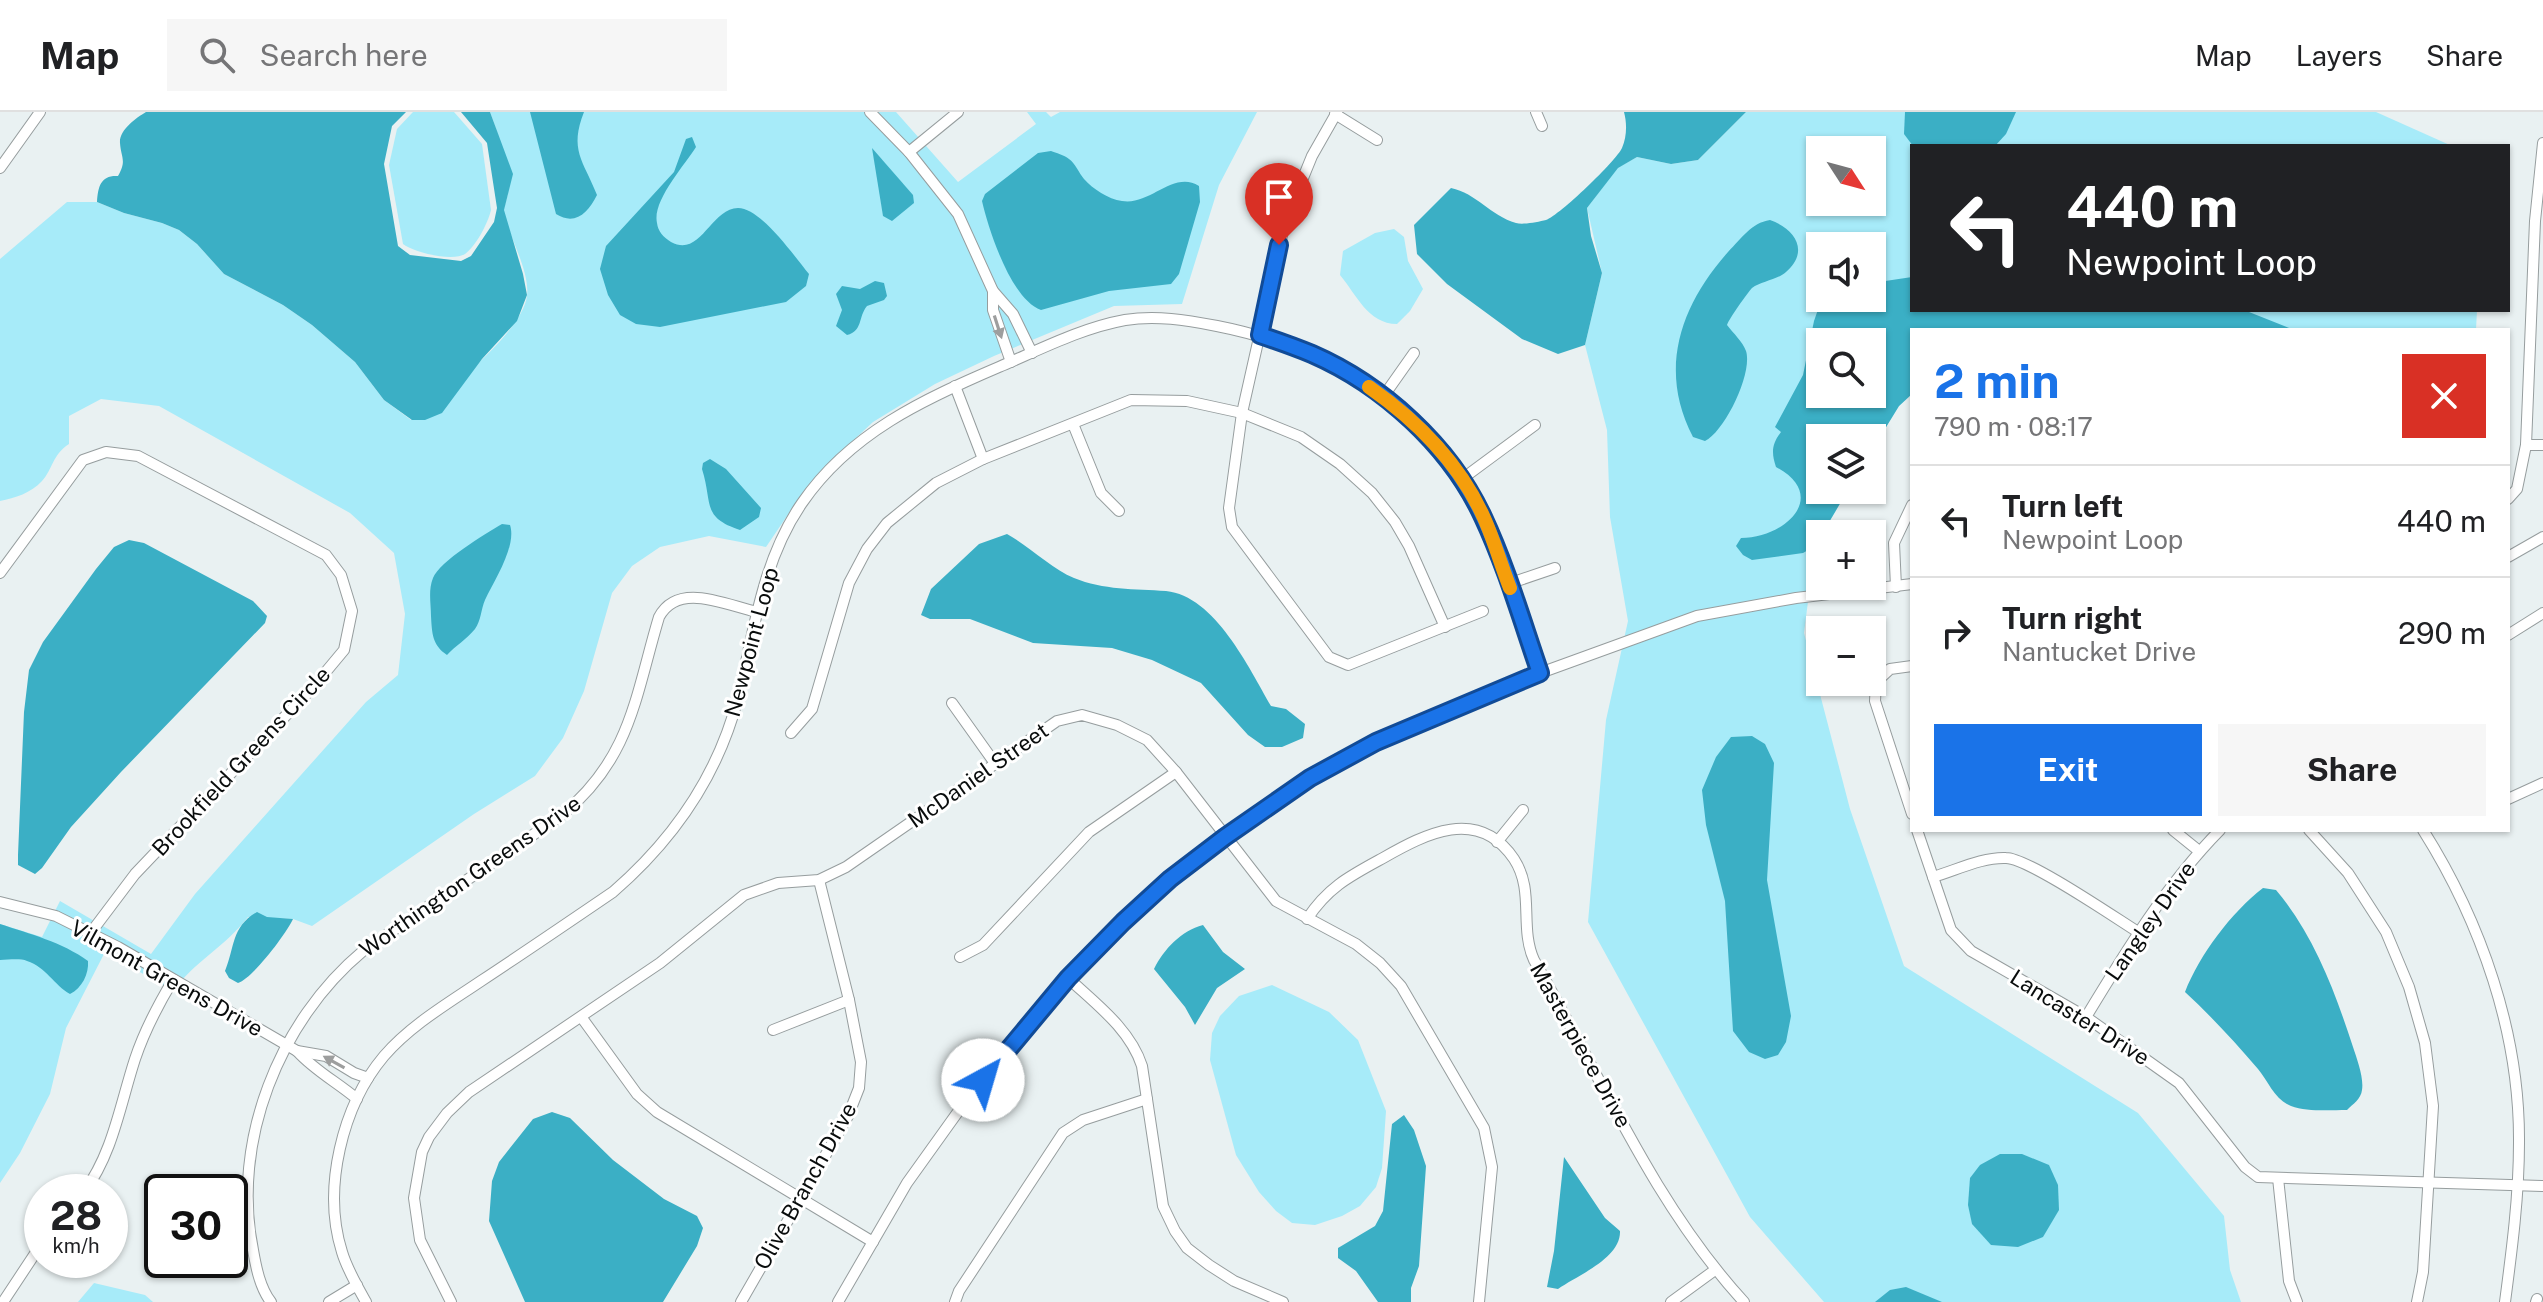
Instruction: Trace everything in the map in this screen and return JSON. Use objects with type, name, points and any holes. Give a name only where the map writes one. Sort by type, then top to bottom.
[{"type":"street","points":[[0,168],[40,112]]},
{"type":"street","points":[[870,112],[909,152],[958,214],[993,291],[1013,314],[1032,353]]},
{"type":"street","points":[[909,152],[958,112]]},
{"type":"street","points":[[1536,112],[1542,126]]},
{"type":"street","points":[[1377,140],[1336,113],[1312,156],[1285,222],[1242,413],[1229,508],[1232,527],[1329,657],[1348,665],[1483,611]]},
{"type":"street","points":[[2510,497],[2517,489],[2526,445],[2543,143]]},
{"type":"street","points":[[993,291],[993,310],[1011,362]]},
{"type":"street","name":"Newpoint Loop","points":[[366,1302],[342,1252],[335,1213],[337,1166],[346,1124],[368,1078],[384,1056],[424,1019],[613,892],[639,870],[665,840],[709,775],[726,737],[757,612],[772,560],[784,533],[827,472],[895,416],[1032,353],[1099,326],[1128,319],[1166,317],[1260,335],[1314,355],[1383,397],[1435,444],[1462,479],[1483,516],[1540,673]]},
{"type":"street","points":[[1383,397],[1414,353]]},
{"type":"street","points":[[955,386],[983,459]]},
{"type":"street","points":[[791,733],[812,709],[849,583],[867,549],[887,523],[936,483],[983,459],[1131,400],[1187,401],[1242,413],[1301,437],[1340,464],[1372,493],[1395,522],[1445,627]]},
{"type":"street","points":[[1073,424],[1101,493],[1119,511]]},
{"type":"street","points":[[1462,479],[1535,425]]},
{"type":"street","points":[[2526,445],[2543,445]]},
{"type":"street","name":"Brookfield Greens Circle","points":[[0,573],[83,460],[106,452],[138,456],[326,555],[341,575],[352,611],[344,650],[314,686],[135,874],[89,935]]},
{"type":"street","points":[[1896,587],[1894,543],[1910,509]]},
{"type":"street","points":[[2510,556],[2543,537]]},
{"type":"street","points":[[1508,584],[1555,568]]},
{"type":"street","points":[[838,1302],[907,1183],[965,1102],[1068,978],[1170,879],[1310,778],[1376,742],[1540,673],[1697,616],[1784,600],[1910,584]]},
{"type":"street","name":"Worthington Greens Drive","points":[[271,1302],[261,1283],[251,1240],[249,1186],[258,1119],[316,1000],[348,964],[562,815],[589,790],[609,765],[628,729],[659,617],[666,606],[687,596],[757,612]]},
{"type":"street","points":[[2510,634],[2543,613]]},
{"type":"street","points":[[1910,666],[1890,669],[1876,682],[1875,701],[1910,808]]},
{"type":"street","points":[[952,703],[994,762]]},
{"type":"street","name":"McDaniel Street","points":[[451,1302],[426,1255],[415,1215],[417,1176],[429,1137],[447,1113],[469,1092],[660,963],[744,895],[778,883],[819,880],[846,867],[1057,721],[1082,715],[1117,725],[1147,740],[1176,772],[1276,901],[1356,944],[1391,974],[1408,997],[1484,1128],[1492,1167],[1479,1302]]},
{"type":"street","points":[[960,957],[983,945],[1089,832],[1176,772]]},
{"type":"street","points":[[1899,775],[1910,772]]},
{"type":"street","points":[[2510,798],[2543,783]]},
{"type":"street","points":[[1307,919],[1326,894],[1344,879],[1428,833],[1463,828],[1482,833],[1497,842],[1523,810]]},
{"type":"street","name":"Lancaster Drive","points":[[1918,832],[1951,930],[1971,951],[2086,1017],[2179,1083],[2245,1167],[2258,1177],[2543,1186]]},
{"type":"street","points":[[2175,832],[2199,851]]},
{"type":"street","name":"Langley Drive","points":[[2086,1017],[2138,932],[2199,851],[2218,832]]},
{"type":"street","points":[[2311,832],[2348,873],[2386,932],[2409,987],[2425,1043],[2433,1106],[2423,1272],[2417,1302]]},
{"type":"street","points":[[2424,832],[2447,868],[2471,918],[2492,976],[2508,1037],[2516,1084],[2520,1140],[2505,1302]]},
{"type":"street","name":"Masterpiece Drive","points":[[1497,842],[1514,859],[1524,881],[1527,901],[1525,932],[1534,960],[1641,1154],[1692,1239],[1744,1302]]},
{"type":"street","points":[[1933,877],[1989,859],[2011,857],[2138,932]]},
{"type":"street","name":"Olive Branch Drive","points":[[741,1302],[848,1116],[859,1088],[861,1062],[819,880]]},
{"type":"street","name":"Vilmont Greens Drive","points":[[0,902],[56,916],[118,947],[292,1048]]},
{"type":"street","points":[[1068,978],[1136,1047],[1142,1066],[1163,1206],[1175,1231],[1187,1248],[1209,1265],[1234,1281],[1283,1302]]},
{"type":"street","points":[[97,1174],[115,1130],[136,1056],[173,980]]},
{"type":"street","points":[[773,1030],[849,1000]]},
{"type":"street","points":[[582,1018],[637,1094],[657,1112],[873,1242]]},
{"type":"street","points":[[292,1048],[326,1056],[368,1078]]},
{"type":"street","points":[[292,1048],[313,1069],[357,1099]]},
{"type":"street","points":[[955,1302],[959,1291],[1063,1133],[1083,1120],[1147,1099]]},
{"type":"street","points":[[2278,1178],[2289,1281],[2297,1302]]},
{"type":"street","points":[[3,1302],[24,1270]]},
{"type":"street","points":[[1671,1302],[1715,1270]]},
{"type":"street","points":[[329,1302],[357,1285]]},
{"type":"shaded area","points":[[146,112],[406,112],[392,126],[384,164],[398,246],[410,255],[461,261],[471,256],[494,222],[497,208],[487,143],[461,112],[490,112],[513,174],[504,210],[527,295],[517,321],[482,359],[442,413],[425,420],[412,420],[384,400],[355,362],[312,325],[283,305],[224,274],[197,244],[179,230],[97,202],[104,180],[118,176],[121,171],[122,134]]},
{"type":"shaded area","points":[[413,112],[454,112],[482,144],[491,210],[477,240],[465,254],[451,257],[433,255],[403,244],[389,165],[397,129]]},
{"type":"shaded area","points":[[490,112],[896,112],[958,182],[1036,124],[1027,112],[1046,112],[1051,117],[1060,112],[1257,112],[1219,185],[1182,304],[1114,306],[935,384],[873,422],[841,452],[804,491],[766,547],[709,536],[660,547],[632,566],[612,593],[584,691],[563,738],[535,776],[474,814],[312,926],[293,919],[248,917],[173,991],[105,952],[66,1028],[50,1094],[20,1153],[0,1183],[0,924],[42,937],[60,901],[151,954],[195,894],[366,702],[398,675],[405,614],[394,553],[350,513],[159,406],[101,399],[69,416],[69,444],[59,453],[42,481],[33,489],[0,501],[0,259],[67,202],[97,202],[162,223],[179,230],[197,244],[224,274],[283,305],[312,325],[355,362],[384,400],[411,420],[460,380],[496,345],[522,311],[527,296],[525,276],[504,213],[508,192],[506,169]]},
{"type":"shaded area","points":[[530,112],[584,112],[578,146],[597,195],[580,216],[569,219],[556,214]]},
{"type":"shaded area","points":[[1624,112],[1746,112],[1698,160],[1671,164],[1637,157],[1618,168],[1587,208],[1602,273],[1585,345],[1558,354],[1522,339],[1447,284],[1417,254],[1414,225],[1451,188],[1516,223],[1539,222],[1553,216],[1618,155],[1626,135]]},
{"type":"shaded area","points":[[1746,112],[2376,112],[2448,144],[1910,144],[1910,312],[2477,312],[2476,328],[1910,328],[1910,396],[1899,406],[1886,427],[1886,424],[1806,424],[1806,504],[1840,504],[1830,520],[1806,520],[1806,696],[1820,696],[1850,809],[1904,966],[2138,1113],[2224,1216],[2230,1270],[2241,1302],[1824,1302],[1750,1217],[1588,922],[1606,720],[1628,621],[1610,517],[1607,430],[1585,345],[1602,273],[1587,208],[1617,168],[1637,157],[1671,164],[1698,160]]},
{"type":"shaded area","points":[[1905,112],[2016,112],[2006,134],[1997,144],[1912,144],[1904,134]]},
{"type":"shaded area","points":[[692,137],[696,147],[659,205],[657,223],[661,234],[671,242],[690,244],[728,210],[747,210],[767,224],[809,274],[806,286],[786,302],[660,327],[636,324],[620,315],[608,295],[600,269],[606,246],[674,172],[686,139]]},
{"type":"shaded area","points":[[872,148],[913,195],[914,203],[892,221],[883,216]]},
{"type":"shaded area","points":[[1051,151],[1069,159],[1092,186],[1117,200],[1142,199],[1180,182],[1199,186],[1200,202],[1179,274],[1171,284],[1109,291],[1041,310],[1020,293],[1003,263],[982,201],[985,194],[1038,153]]},
{"type":"shaded area","points":[[1770,220],[1792,235],[1798,249],[1797,256],[1782,275],[1752,288],[1728,322],[1727,325],[1746,351],[1745,373],[1729,414],[1705,441],[1693,437],[1682,412],[1676,363],[1679,340],[1697,294],[1711,273],[1747,232],[1757,224]]},
{"type":"shaded area","points":[[1394,229],[1404,237],[1408,261],[1423,289],[1410,311],[1397,324],[1387,323],[1370,314],[1340,275],[1343,251],[1375,233]]},
{"type":"shaded area","points":[[1910,277],[1910,312],[2249,312],[2289,328],[1910,328],[1910,396],[1899,406],[1886,427],[1886,424],[1806,424],[1806,504],[1840,504],[1830,520],[1806,520],[1806,551],[1803,553],[1752,560],[1736,546],[1741,538],[1773,531],[1786,523],[1800,502],[1800,490],[1792,478],[1776,467],[1773,448],[1781,432],[1775,427],[1803,375],[1806,360],[1806,408],[1886,408],[1886,328],[1813,328],[1817,312],[1886,312],[1886,281]]},
{"type":"shaded area","points":[[875,281],[884,283],[887,296],[867,306],[856,330],[847,335],[836,326],[842,310],[836,294],[842,286],[860,289]]},
{"type":"shaded area","points":[[710,459],[726,469],[761,508],[759,517],[740,530],[719,520],[710,508],[702,469],[703,463]]},
{"type":"shaded area","points":[[502,524],[510,525],[511,533],[504,563],[485,600],[477,626],[447,655],[438,647],[433,633],[430,597],[433,578],[453,556]]},
{"type":"shaded area","points":[[1007,534],[1074,578],[1108,587],[1166,591],[1184,596],[1200,606],[1229,636],[1271,706],[1286,709],[1305,724],[1303,738],[1282,747],[1265,747],[1248,735],[1201,683],[1152,660],[1112,648],[1033,643],[970,619],[930,619],[921,615],[931,589],[979,544]]},
{"type":"shaded area","points":[[129,540],[144,543],[253,601],[267,616],[265,623],[71,827],[35,874],[18,865],[24,712],[29,670],[43,642],[96,569],[114,547]]},
{"type":"shaded area","points":[[1752,736],[1765,744],[1774,763],[1767,880],[1791,1016],[1786,1042],[1778,1055],[1765,1059],[1749,1052],[1733,1031],[1725,901],[1706,825],[1702,790],[1716,757],[1731,737]]},
{"type":"shaded area","points":[[2263,888],[2276,890],[2302,926],[2339,1006],[2362,1080],[2360,1096],[2347,1110],[2304,1109],[2285,1103],[2232,1039],[2185,992],[2199,963],[2218,935],[2239,909]]},
{"type":"shaded area","points":[[257,912],[267,917],[293,919],[260,965],[238,983],[229,978],[225,971],[238,931]]},
{"type":"shaded area","points":[[0,924],[78,954],[88,961],[84,980],[70,994],[34,964],[21,960],[0,960]]},
{"type":"shaded area","points":[[1203,925],[1223,952],[1245,969],[1217,988],[1195,1025],[1185,1007],[1154,969],[1174,942]]},
{"type":"shaded area","points":[[1272,985],[1329,1012],[1358,1040],[1386,1111],[1382,1168],[1376,1187],[1360,1206],[1315,1225],[1292,1223],[1259,1192],[1236,1155],[1210,1060],[1212,1033],[1220,1016],[1239,996]]},
{"type":"shaded area","points":[[552,1112],[570,1118],[613,1160],[664,1199],[697,1216],[703,1228],[697,1246],[663,1302],[525,1302],[489,1221],[492,1181],[499,1162],[533,1119]]},
{"type":"shaded area","points":[[1404,1115],[1414,1130],[1426,1166],[1419,1266],[1411,1288],[1411,1302],[1378,1302],[1356,1271],[1338,1258],[1338,1248],[1375,1226],[1383,1211],[1392,1124]]},
{"type":"shaded area","points":[[2000,1154],[2022,1154],[2049,1165],[2058,1185],[2059,1210],[2043,1237],[2018,1247],[1991,1245],[1972,1224],[1968,1205],[1970,1178],[1980,1165]]},
{"type":"shaded area","points":[[1564,1157],[1605,1218],[1620,1231],[1614,1249],[1606,1258],[1558,1289],[1547,1287]]},
{"type":"shaded area","points":[[94,1283],[145,1295],[153,1302],[78,1302]]},
{"type":"shaded area","points":[[1906,1287],[1942,1302],[1875,1302],[1890,1290]]},
{"type":"slow traffic","points":[[1369,387],[1435,444],[1462,479],[1483,516],[1510,588]]},
{"type":"route","points":[[983,1080],[1068,978],[1123,922],[1170,879],[1225,837],[1310,778],[1376,742],[1540,673],[1483,516],[1462,479],[1435,444],[1383,397],[1355,378],[1314,355],[1260,335],[1279,245]]}]
